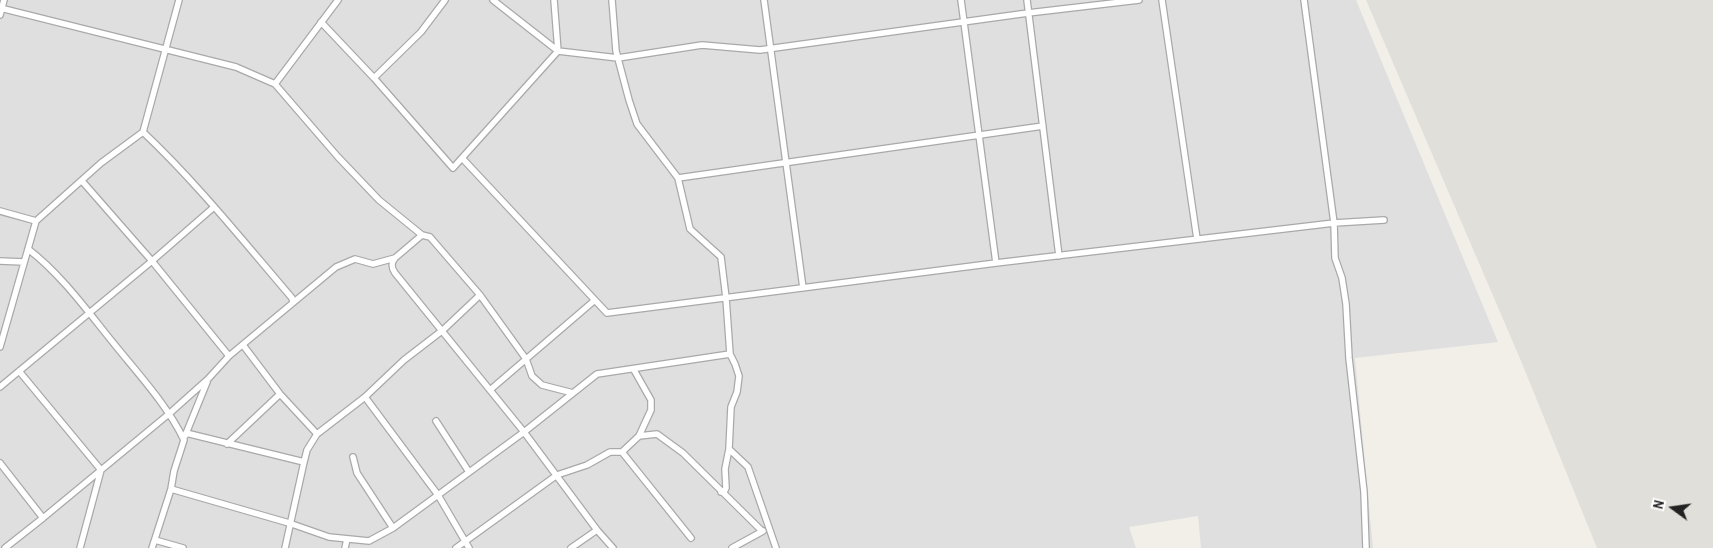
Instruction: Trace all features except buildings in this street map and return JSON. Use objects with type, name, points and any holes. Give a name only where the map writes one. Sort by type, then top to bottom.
[{"type":"street","points":[[4,0],[1,10],[236,67],[274,84],[338,157],[379,200],[422,235],[430,238],[480,295],[526,359],[532,376],[542,384],[573,393]]},
{"type":"street","points":[[0,347],[36,221],[101,163],[143,132],[179,0]]},
{"type":"street","points":[[274,84],[338,0]]},
{"type":"street","points":[[374,78],[421,32],[445,0]]},
{"type":"street","points":[[493,0],[558,51],[618,58],[702,45],[760,50],[771,49],[1028,13],[1139,0]]},
{"type":"street","points":[[321,22],[374,78],[453,168],[558,51],[554,0]]},
{"type":"street","points":[[612,0],[618,58],[637,124],[678,178],[690,229],[721,257],[730,354],[736,364],[739,376],[737,392],[732,406],[725,469],[726,488],[724,492],[721,492]]},
{"type":"street","points":[[764,0],[803,288]]},
{"type":"street","points":[[961,0],[996,263]]},
{"type":"street","points":[[1027,0],[1059,256]]},
{"type":"street","points":[[1162,0],[1197,240]]},
{"type":"street","points":[[1304,0],[1334,223],[1335,258],[1342,278],[1346,304],[1349,358],[1364,492],[1366,548]]},
{"type":"street","points":[[678,178],[1043,126]]},
{"type":"street","points":[[143,132],[165,153],[214,208],[292,298],[293,302]]},
{"type":"street","points":[[462,158],[607,313],[996,263],[1334,223],[1384,220]]},
{"type":"street","points":[[82,181],[152,261],[229,356]]},
{"type":"street","points":[[0,387],[214,208]]},
{"type":"street","points":[[0,211],[36,221]]},
{"type":"street","points":[[5,548],[102,470],[208,379],[229,356],[336,267],[358,259],[378,264],[394,258],[422,235]]},
{"type":"street","points":[[28,249],[47,265],[89,313],[170,412],[184,440]]},
{"type":"street","points":[[394,258],[392,262],[394,273],[443,330],[524,432],[597,530],[613,548]]},
{"type":"street","points":[[0,261],[24,262]]},
{"type":"street","points":[[285,548],[289,523],[307,450],[317,434],[365,396],[404,360],[443,330],[480,295]]},
{"type":"street","points":[[490,390],[594,300]]},
{"type":"street","points":[[243,345],[280,394],[317,434]]},
{"type":"street","points":[[172,489],[289,523],[329,537],[369,541],[393,528],[524,432],[597,374],[634,370],[730,354]]},
{"type":"street","points":[[456,548],[557,475],[587,465],[610,452],[622,452],[639,436],[651,410],[651,400],[634,370]]},
{"type":"street","points":[[19,371],[102,470]]},
{"type":"street","points":[[152,548],[172,489],[174,471],[186,433],[208,379]]},
{"type":"street","points":[[227,444],[280,394]]},
{"type":"street","points":[[365,396],[438,495],[470,548]]},
{"type":"street","points":[[436,421],[469,472]]},
{"type":"street","points":[[186,433],[304,462]]},
{"type":"street","points":[[639,436],[657,434],[683,453],[762,532]]},
{"type":"street","points":[[728,450],[748,467],[776,548]]},
{"type":"street","points":[[622,452],[691,538]]},
{"type":"street","points":[[353,457],[358,473],[393,528]]},
{"type":"street","points":[[0,463],[43,518]]},
{"type":"street","points":[[80,548],[102,470]]},
{"type":"street","points":[[732,548],[768,528]]},
{"type":"street","points":[[571,548],[597,530]]},
{"type":"street","points":[[345,548],[347,539]]},
{"type":"street","points":[[155,540],[183,548]]},
{"type":"shaded area","points":[[0,0],[1356,0],[1498,342],[1355,358],[1373,548],[1201,548],[1198,516],[1129,527],[1136,548],[0,548]]},
{"type":"shaded area","points":[[1366,0],[1713,0],[1713,548],[1597,548],[1521,361]]}]
